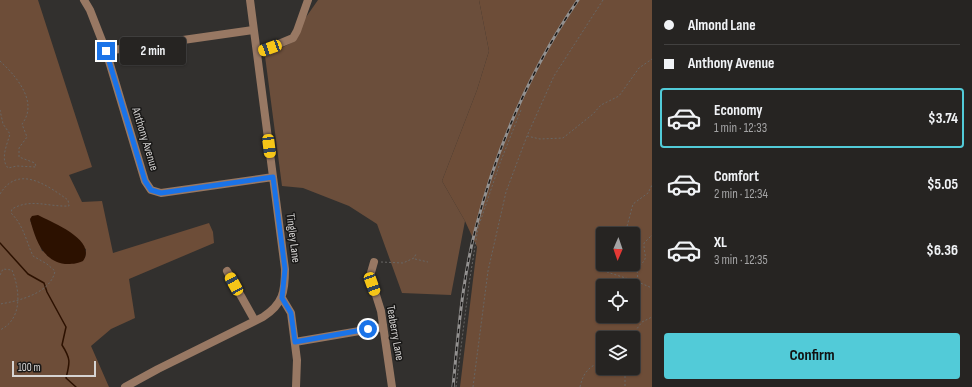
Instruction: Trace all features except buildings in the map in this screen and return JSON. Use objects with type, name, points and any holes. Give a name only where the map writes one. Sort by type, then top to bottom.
[{"type":"street","name":"Anthony Avenue","points":[[84,0],[90,10],[106,51],[145,181],[151,190],[161,193],[273,177]]},
{"type":"street","name":"Tingley Lane","points":[[250,0],[285,269],[282,298]]},
{"type":"street","points":[[257,53],[293,38],[308,0]]},
{"type":"street","points":[[106,51],[253,30]]},
{"type":"street","name":"Teaberry Lane","points":[[374,262],[370,276],[381,311],[392,387]]},
{"type":"street","points":[[227,271],[255,321]]},
{"type":"street","points":[[125,387],[255,321],[274,309],[282,298],[291,313],[297,360],[296,387]]},
{"type":"street","points":[[295,342],[383,326]]},
{"type":"path","points":[[473,387],[488,271],[506,192],[527,136],[554,76],[603,0]]},
{"type":"path","points":[[527,136],[540,139],[564,138],[594,114],[601,105],[619,96],[639,68],[652,59]]},
{"type":"path","points":[[0,61],[16,77],[23,89],[28,108],[27,118],[22,124],[26,137],[19,148],[20,157],[35,163],[36,167],[17,166],[8,168],[4,166],[2,161],[2,148],[10,134],[3,124],[0,110]]},
{"type":"path","points":[[456,387],[469,284],[478,228],[500,162],[521,110]]},
{"type":"path","points":[[0,194],[5,186],[12,181],[23,178],[37,181],[52,189],[68,200],[69,206],[32,202],[21,204],[12,209],[11,214],[16,218],[27,239],[33,256],[47,264],[55,272],[54,279],[48,286],[19,301],[0,304]]},
{"type":"path","points":[[627,227],[632,204],[648,193],[652,185]]},
{"type":"path","points":[[638,279],[637,269],[646,259],[644,243],[652,235]]},
{"type":"path","points":[[414,258],[416,254]]},
{"type":"path","points":[[374,262],[397,263],[414,258],[428,262]]},
{"type":"path","points":[[0,275],[3,269],[12,270],[17,281],[19,301],[15,315],[5,328],[0,330]]},
{"type":"path","points":[[607,271],[629,279]]},
{"type":"path","points":[[640,283],[652,288]]},
{"type":"path","points":[[635,331],[642,322],[652,317]]},
{"type":"path","points":[[580,387],[583,375],[596,364]]},
{"type":"path","points":[[625,375],[625,387]]},
{"type":"shaded area","points":[[0,0],[38,0],[92,167],[69,175],[82,202],[102,201],[113,253],[209,223],[213,232],[214,243],[129,279],[135,318],[111,329],[91,346],[109,387],[0,387]],"holes":[[[30,220],[86,249],[85,258],[42,251]]]},
{"type":"shaded area","points":[[318,0],[479,0],[489,51],[477,90],[442,181],[465,221],[451,295],[402,293],[377,224],[349,206],[303,188],[282,186],[265,56],[293,42],[304,20]]},
{"type":"shaded area","points":[[479,0],[652,0],[652,387],[460,387],[477,247],[465,221],[442,181],[477,90],[489,51]]},
{"type":"shaded area","points":[[38,215],[62,227],[79,239],[84,246],[86,253],[83,261],[74,264],[65,264],[57,262],[45,253],[37,241],[30,219],[32,216]]},
{"type":"waterway","points":[[0,243],[28,274],[44,283],[47,292],[66,327],[62,345],[69,361],[66,378],[76,387]]},
{"type":"railway","points":[[453,387],[461,309],[467,270],[483,200],[516,111],[545,54],[578,0]]},
{"type":"route","points":[[106,51],[145,181],[151,190],[161,193],[273,177],[285,269],[285,282],[282,298],[291,313],[295,342],[368,329]]}]
